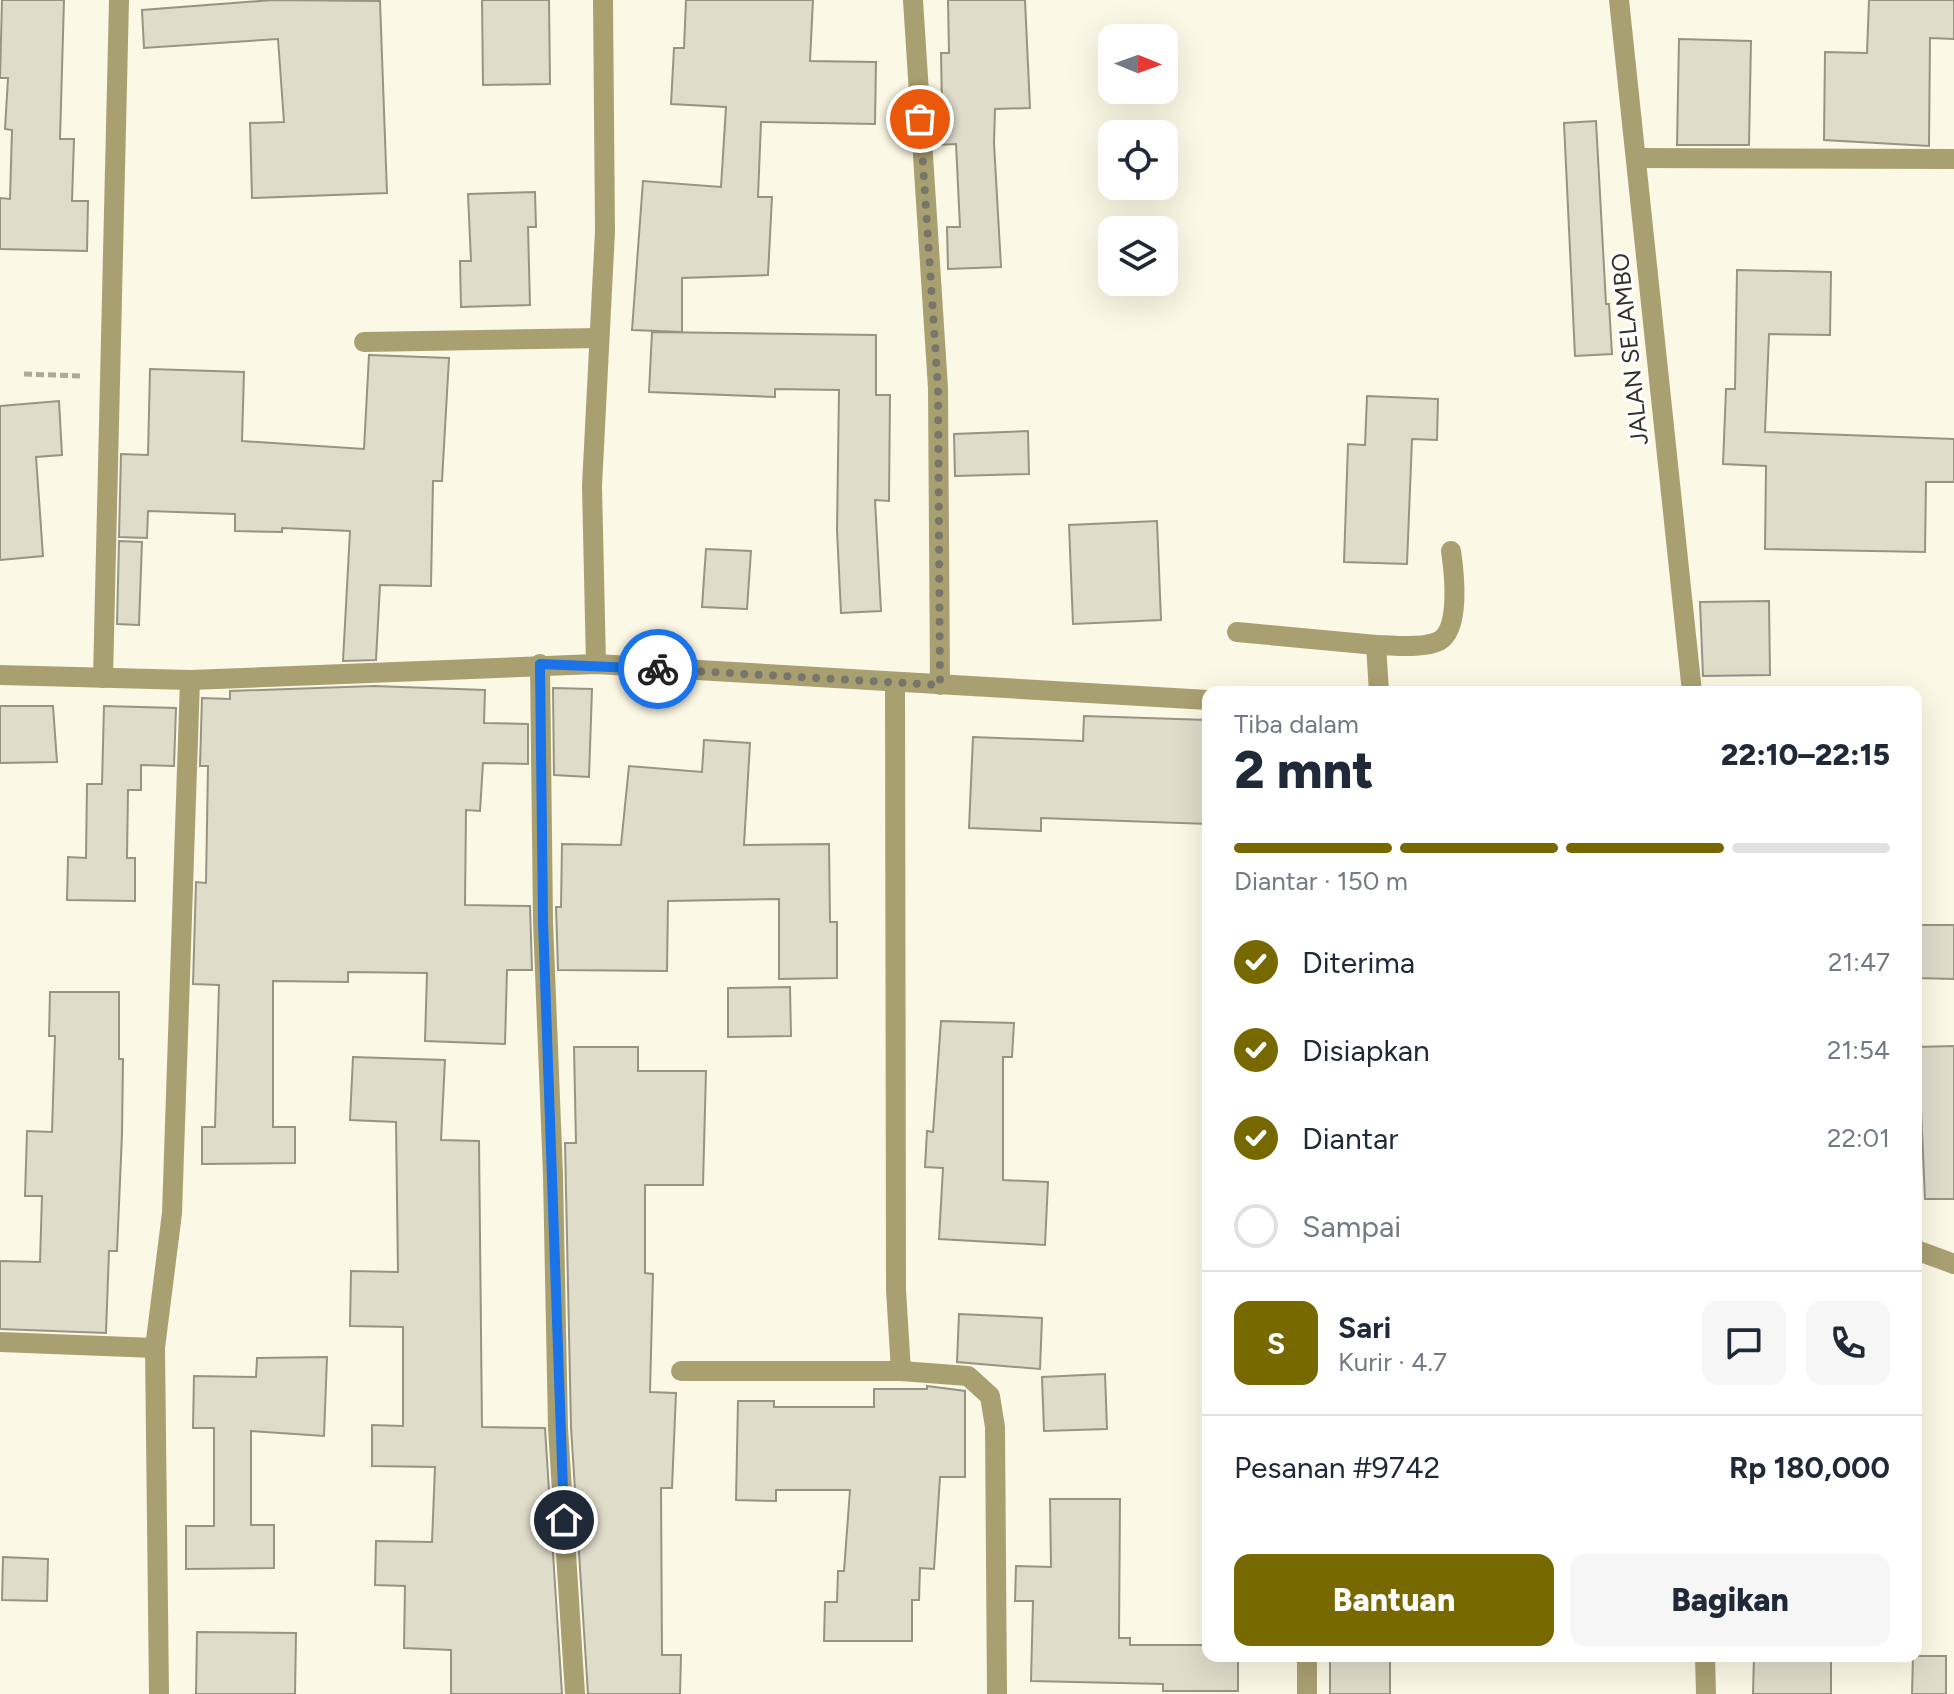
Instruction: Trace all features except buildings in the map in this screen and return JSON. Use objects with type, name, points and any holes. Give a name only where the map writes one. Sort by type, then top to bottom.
[{"type":"street","points":[[103,678],[119,0]]},
{"type":"street","points":[[596,664],[592,486],[605,231],[603,0]]},
{"type":"street","points":[[913,0],[938,388],[940,685]]},
{"type":"street","name":"JALAN SELAMBO","points":[[1619,0],[1691,686]]},
{"type":"street","points":[[1636,158],[1954,159]]},
{"type":"street","points":[[364,342],[599,338]]},
{"type":"street","points":[[1237,632],[1376,645],[1439,641],[1449,631],[1455,581],[1451,551]]},
{"type":"street","points":[[1376,645],[1379,686]]},
{"type":"street","points":[[540,664],[543,921],[558,1428],[575,1694]]},
{"type":"street","points":[[0,675],[190,680],[596,664],[1202,700]]},
{"type":"street","points":[[159,1694],[155,1348],[172,1213],[190,680]]},
{"type":"street","points":[[895,684],[896,1290],[901,1371]]},
{"type":"street","points":[[1922,1252],[1954,1264]]},
{"type":"street","points":[[0,1342],[155,1348]]},
{"type":"street","points":[[681,1371],[901,1371],[968,1376],[990,1396],[995,1427],[997,1694]]},
{"type":"street","points":[[1307,1662],[1307,1694]]},
{"type":"street","points":[[1705,1662],[1706,1694]]},
{"type":"path","points":[[24,374],[110,376]]},
{"type":"way so far","points":[[658,669],[940,685],[938,388],[920,119]]},
{"type":"route","points":[[564,1520],[558,1428],[553,1175],[543,921],[540,664],[658,669]]}]
